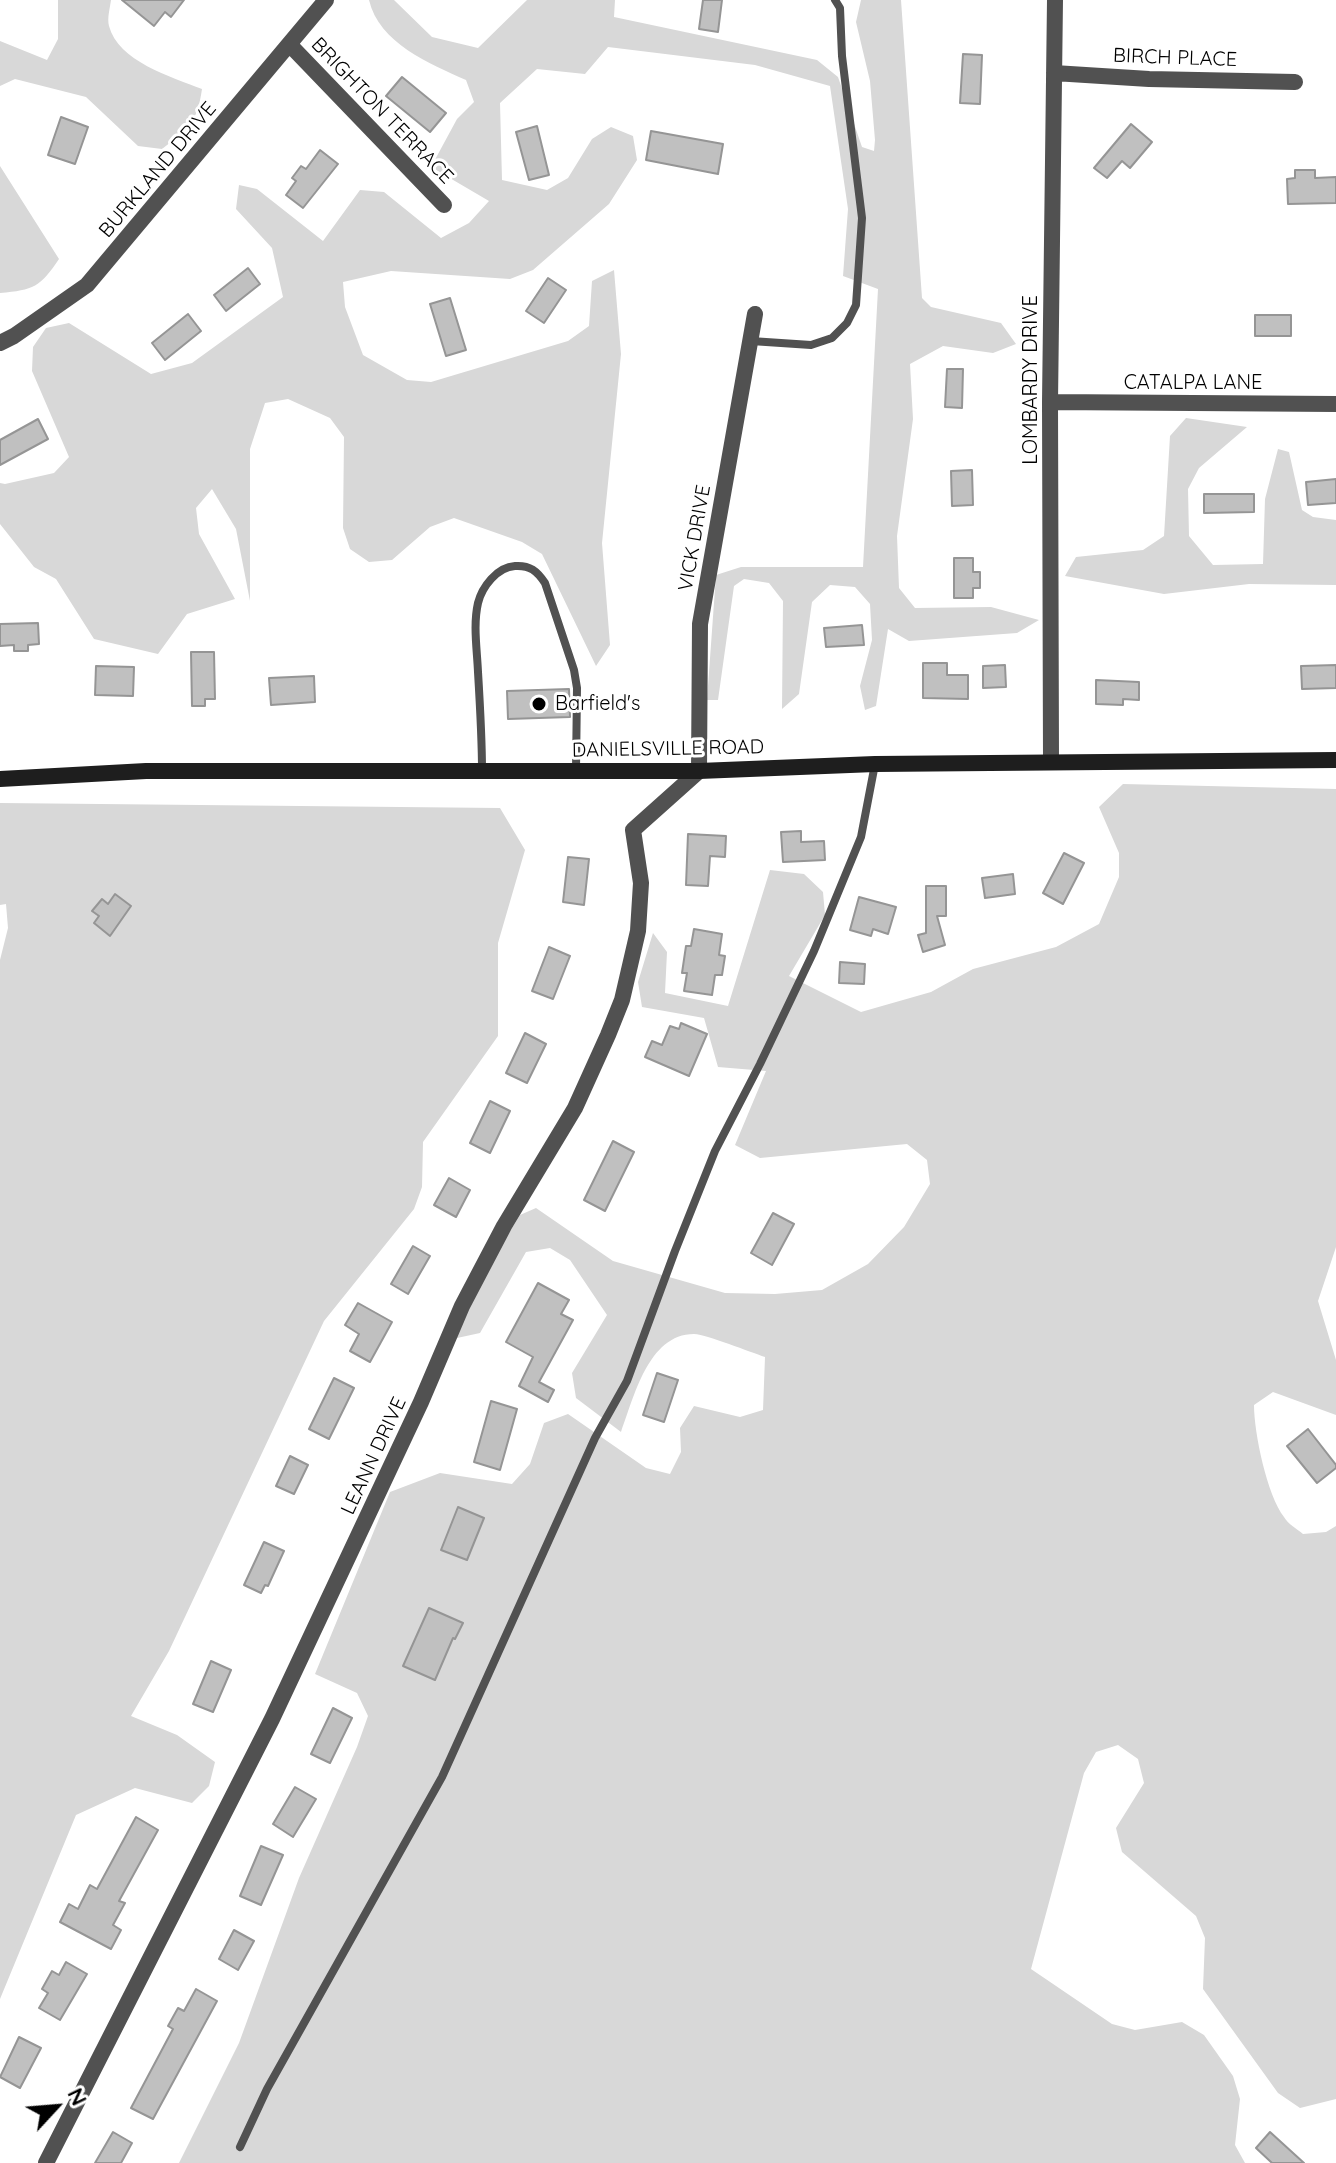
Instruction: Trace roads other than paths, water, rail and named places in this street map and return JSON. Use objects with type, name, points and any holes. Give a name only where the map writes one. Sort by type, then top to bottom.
[{"type":"main road","name":"DANIELSVILLE ROAD","points":[[0,779],[146,771],[699,771],[875,764],[1336,760]]},
{"type":"street","name":"BURKLAND DRIVE","points":[[0,343],[87,285],[326,0]]},
{"type":"street","name":"LOMBARDY DRIVE","points":[[1051,761],[1050,402],[1055,0]]},
{"type":"street","name":"BRIGHTON TERRACE","points":[[290,45],[444,205]]},
{"type":"street","name":"BIRCH PLACE","points":[[1054,73],[1149,79],[1295,82]]},
{"type":"street","name":"VICK DRIVE","points":[[699,771],[700,624],[755,314]]},
{"type":"street","name":"CATALPA LANE","points":[[1050,402],[1336,404]]},
{"type":"street","name":"LEANN DRIVE","points":[[46,2163],[272,1719],[421,1402],[462,1306],[504,1226],[575,1108],[608,1035],[622,1000],[638,931],[641,883],[633,830],[699,771]]},
{"type":"lane","points":[[750,341],[811,345],[832,338],[847,323],[856,305],[862,218],[842,56],[840,8],[835,0]]},
{"type":"lane","points":[[482,771],[476,630],[478,601],[500,570],[527,566],[537,572],[545,583],[574,670],[577,688],[576,771]]},
{"type":"lane","points":[[240,2147],[267,2089],[442,1777],[595,1438],[627,1381],[715,1151],[814,951],[861,837],[875,764]]},
{"type":"place","name":"Barfield's","points":[[539,704]]}]
